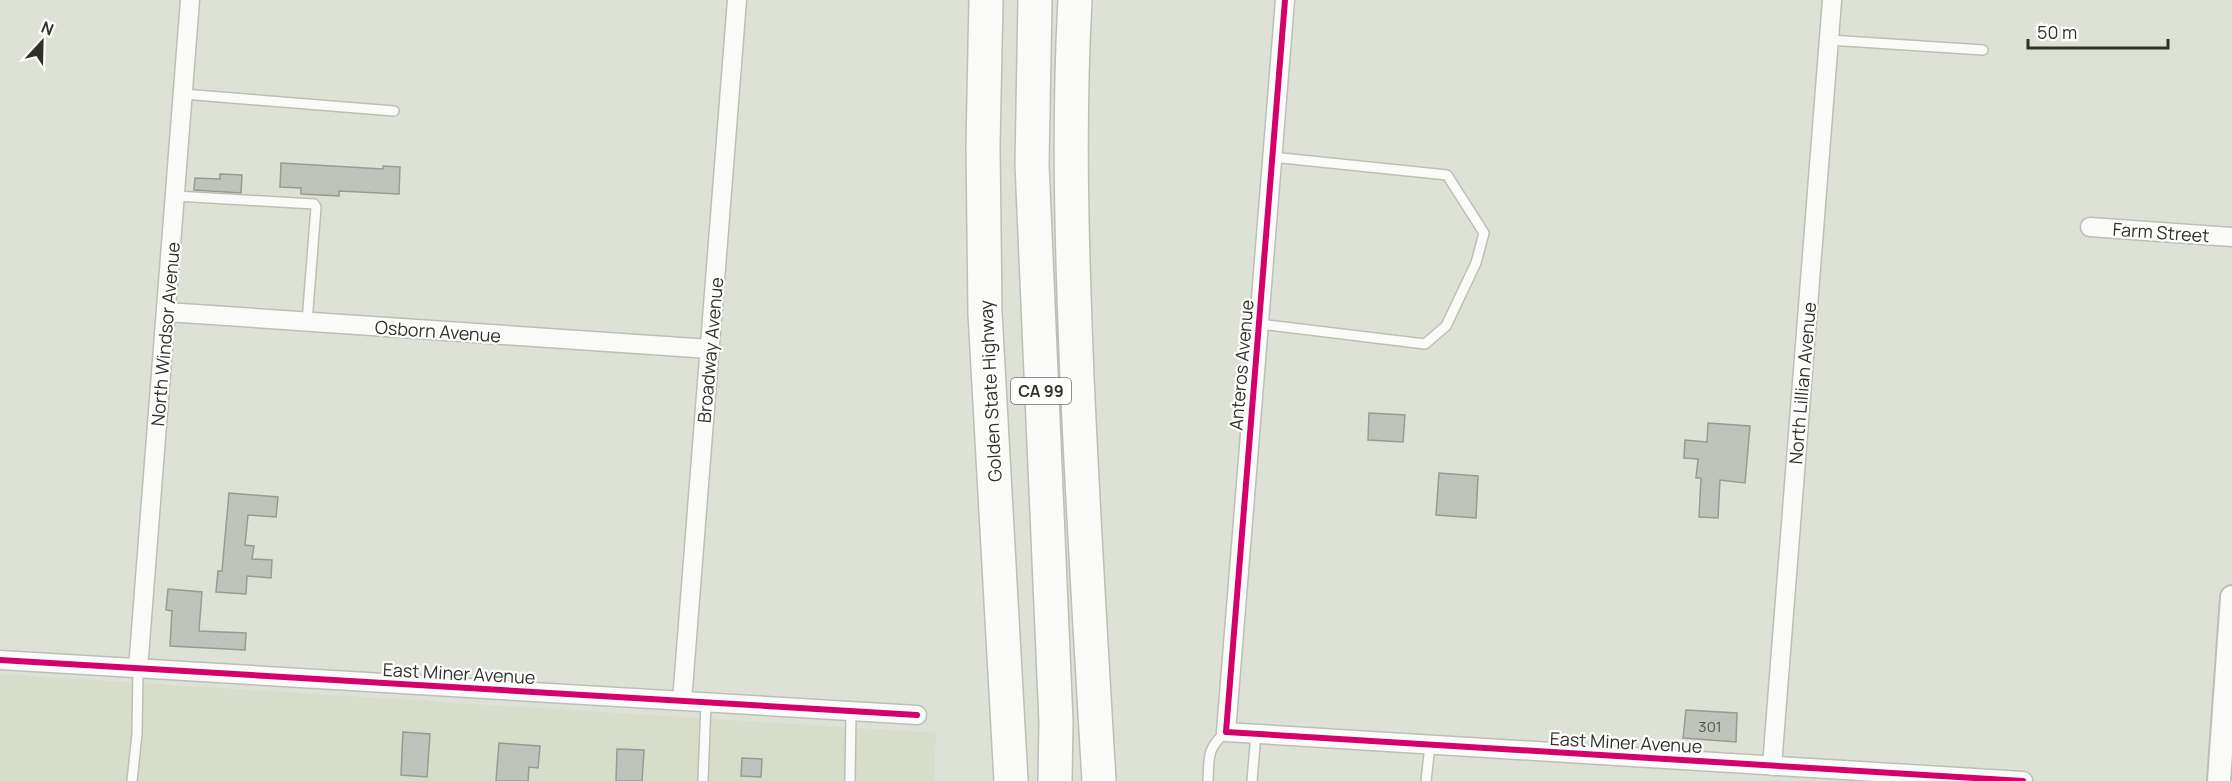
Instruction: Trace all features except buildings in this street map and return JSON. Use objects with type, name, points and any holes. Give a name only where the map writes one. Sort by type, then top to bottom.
[{"type":"highway","name":"Golden State Highway","points":[[986,0],[983,146],[985,313],[1011,781]]},
{"type":"highway","name":"CA 99","points":[[1035,0],[1032,164],[1056,722],[1055,781]]},
{"type":"highway","points":[[1075,0],[1071,66],[1071,231],[1084,546],[1099,781]]},
{"type":"highway","points":[[996,781],[1006,700]]},
{"type":"street","name":"North Windsor Avenue","points":[[138,669],[190,0]]},
{"type":"street","name":"Broadway Avenue","points":[[682,701],[737,0]]},
{"type":"street","name":"Anteros Avenue","points":[[1226,732],[1285,0]]},
{"type":"street","name":"North Lillian Avenue","points":[[1772,766],[1832,0]]},
{"type":"street","name":"Farm Street","points":[[2090,227],[2232,237]]},
{"type":"street","name":"Osborn Avenue","points":[[167,312],[710,350]]},
{"type":"street","points":[[2219,781],[2232,597]]},
{"type":"street","name":"East Miner Avenue","points":[[0,660],[917,714]]},
{"type":"street","name":"East Miner Avenue","points":[[1226,732],[2023,781]]},
{"type":"lane","points":[[1829,40],[1983,50]]},
{"type":"lane","points":[[183,94],[394,111]]},
{"type":"lane","points":[[1259,324],[1425,344],[1446,326],[1476,263],[1484,233],[1447,175],[1272,157]]},
{"type":"lane","points":[[176,196],[314,204],[316,207],[307,322]]},
{"type":"lane","points":[[132,781],[137,734],[138,669]]},
{"type":"lane","points":[[703,781],[706,702]]},
{"type":"lane","points":[[850,781],[851,711]]},
{"type":"lane","points":[[1208,781],[1209,756],[1213,743],[1226,732]]},
{"type":"lane","points":[[1252,781],[1256,733]]},
{"type":"lane","points":[[1426,781],[1430,745]]},
{"type":"shaded area","points":[[0,674],[936,733],[934,781],[0,781]]},
{"type":"cycle path","points":[[1285,0],[1226,732],[2023,781]]},
{"type":"cycle path","points":[[0,660],[917,715]]}]
